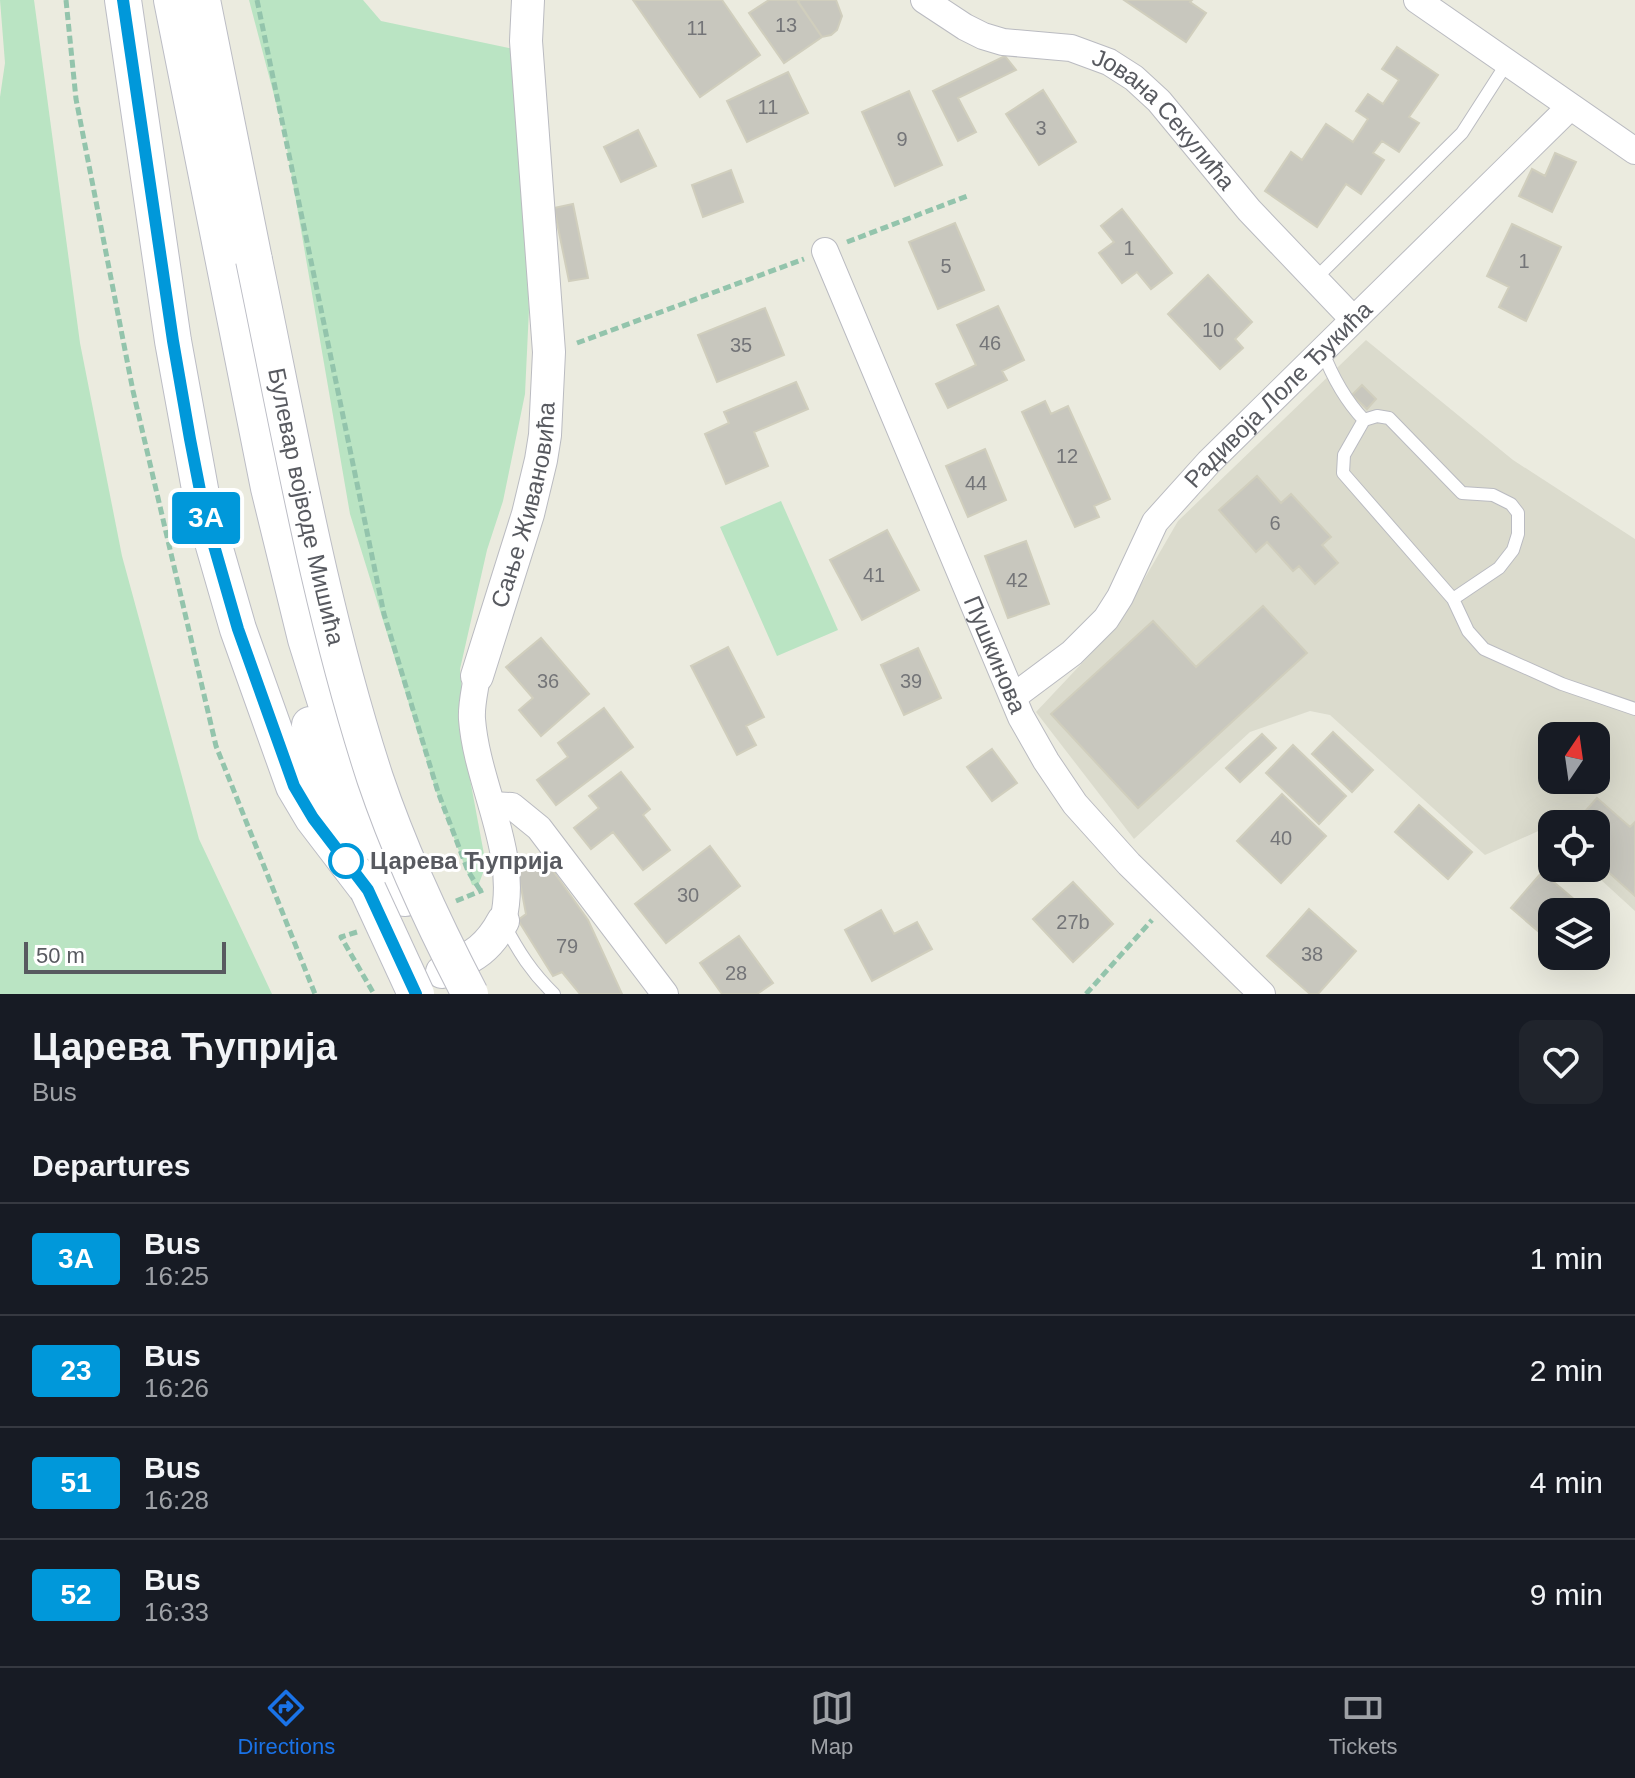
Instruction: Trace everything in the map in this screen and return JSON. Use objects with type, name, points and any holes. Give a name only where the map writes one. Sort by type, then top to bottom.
[{"type":"main road","points":[[123,0],[173,341],[204,511],[218,563],[294,786],[313,818],[368,890]]},
{"type":"main road","name":"Булевар војводе Мишића","points":[[154,0],[276,597],[322,766],[368,890],[445,988]]},
{"type":"main road","points":[[172,0],[269,488],[306,639],[333,725],[364,805],[423,935]]},
{"type":"main road","name":"Булевар војводе Мишића","points":[[202,0],[299,480],[352,704],[376,781],[407,860],[445,988]]},
{"type":"street","name":"Сање Живановића","points":[[503,921],[507,907],[507,882],[492,805],[477,754],[472,716],[477,676],[528,514],[541,460],[546,420],[549,352],[526,41],[528,0]]},
{"type":"street","name":"Јована Секулића","points":[[924,0],[983,36],[1003,42],[1071,48],[1109,62],[1134,78],[1159,101],[1249,210],[1353,319]]},
{"type":"street","points":[[1417,0],[1635,151]]},
{"type":"street","name":"Радивоја Лоле Ђукића","points":[[1013,697],[1091,636],[1117,605],[1148,533],[1165,509],[1353,319],[1570,107]]},
{"type":"street","name":"Пушкинова","points":[[835,247],[1013,697],[1046,761],[1075,804],[1129,864],[1262,994]]},
{"type":"street","points":[[492,805],[512,806],[539,828],[665,994]]},
{"type":"street","points":[[423,935],[445,988],[494,938],[503,921]]},
{"type":"lane","points":[[1315,279],[1462,133],[1507,63]]},
{"type":"lane","points":[[1322,350],[1331,374],[1350,405],[1364,420]]},
{"type":"lane","points":[[1453,599],[1499,568],[1513,550],[1518,534],[1518,513],[1511,504],[1493,495],[1462,493],[1389,418],[1377,416],[1364,420],[1344,455],[1343,473],[1453,599],[1468,631],[1484,649],[1562,684],[1635,709]]},
{"type":"lane","points":[[503,921],[534,975],[554,994]]},
{"type":"path","points":[[257,0],[384,614],[438,792],[468,871],[481,891]]},
{"type":"path","points":[[599,335],[970,195]]},
{"type":"path","points":[[1086,994],[1168,903]]},
{"type":"shaded area","points":[[1366,340],[1513,460],[1635,539],[1635,911],[1603,882],[1610,882],[1610,810],[1538,810],[1538,831],[1485,855],[1330,715],[1310,711],[1250,732],[1134,839],[1036,712],[1117,626],[1178,521]]},
{"type":"green space","points":[[0,0],[34,0],[80,343],[122,556],[199,839],[272,994],[0,994],[0,97],[5,63]]},
{"type":"green space","points":[[249,0],[363,0],[381,21],[514,49],[529,309],[525,394],[503,501],[487,550],[460,669],[470,779],[486,865],[478,886],[472,885],[436,791],[350,514],[285,137]]},
{"type":"green space","points":[[781,501],[838,630],[777,656],[720,527]]},
{"type":"building","points":[[633,0],[722,0],[760,55],[700,97]]},
{"type":"building","points":[[769,0],[797,0],[822,37],[784,63],[749,13]]},
{"type":"building","points":[[836,0],[842,16],[837,30],[822,37],[798,2]]},
{"type":"building","points":[[1124,0],[1192,0],[1190,2],[1206,13],[1186,42]]},
{"type":"building","points":[[1397,47],[1438,75],[1409,117],[1419,123],[1399,152],[1382,141],[1373,153],[1384,160],[1361,194],[1346,184],[1317,227],[1265,191],[1291,152],[1302,160],[1326,124],[1353,142],[1368,119],[1356,111],[1368,94],[1383,104],[1399,80],[1382,69]]},
{"type":"building","points":[[1005,56],[1016,70],[958,98],[976,132],[958,141],[933,91]]},
{"type":"building","points":[[788,72],[808,113],[747,142],[727,101]]},
{"type":"building","points":[[1043,90],[1076,142],[1039,165],[1006,114]]},
{"type":"building","points":[[909,91],[942,165],[895,186],[862,112]]},
{"type":"building","points":[[638,130],[656,166],[621,182],[604,147]]},
{"type":"building","points":[[1555,153],[1576,162],[1552,212],[1519,196],[1532,169],[1545,176]]},
{"type":"building","points":[[731,170],[743,202],[703,217],[692,185]]},
{"type":"building","points":[[573,204],[588,278],[569,281],[554,208]]},
{"type":"building","points":[[1122,209],[1172,273],[1151,289],[1137,272],[1122,283],[1099,253],[1114,242],[1101,226]]},
{"type":"building","points":[[955,223],[984,290],[938,309],[909,242]]},
{"type":"building","points":[[1512,224],[1561,247],[1526,321],[1499,307],[1509,287],[1487,276]]},
{"type":"building","points":[[1208,275],[1252,322],[1235,339],[1243,348],[1220,369],[1168,314]]},
{"type":"building","points":[[998,306],[1024,360],[1002,371],[1007,380],[948,408],[936,384],[976,365],[957,325]]},
{"type":"building","points":[[765,308],[784,355],[717,382],[698,335]]},
{"type":"building","points":[[796,382],[808,409],[754,432],[768,466],[726,484],[705,434],[729,423],[724,412]]},
{"type":"building","points":[[1362,385],[1376,399],[1367,409],[1352,395]]},
{"type":"building","points":[[1045,401],[1051,414],[1068,406],[1110,499],[1094,506],[1099,517],[1075,527],[1022,412]]},
{"type":"building","points":[[985,449],[1006,500],[968,517],[946,466]]},
{"type":"building","points":[[1257,476],[1281,503],[1291,494],[1331,537],[1322,545],[1338,563],[1315,584],[1299,566],[1293,571],[1267,542],[1256,552],[1219,510]]},
{"type":"building","points":[[887,530],[919,590],[862,620],[830,560]]},
{"type":"building","points":[[1026,541],[1049,604],[1008,618],[985,556]]},
{"type":"building","points":[[1263,606],[1307,653],[1138,808],[1051,714],[1153,621],[1196,667]]},
{"type":"building","points":[[541,638],[589,694],[541,736],[519,710],[533,698],[506,667]]},
{"type":"building","points":[[728,647],[764,717],[746,726],[756,745],[737,755],[691,666]]},
{"type":"building","points":[[918,648],[941,698],[904,715],[881,665]]},
{"type":"building","points":[[604,708],[633,747],[556,805],[537,780],[568,757],[558,743]]},
{"type":"building","points":[[1333,732],[1373,770],[1352,792],[1312,754]]},
{"type":"building","points":[[1262,734],[1276,748],[1240,782],[1226,768]]},
{"type":"building","points":[[1293,745],[1346,796],[1319,824],[1266,773]]},
{"type":"building","points":[[992,749],[1017,783],[992,801],[967,767]]},
{"type":"building","points":[[621,772],[650,809],[643,815],[670,850],[643,870],[613,832],[591,849],[574,828],[599,808],[589,796]]},
{"type":"building","points":[[1282,794],[1326,836],[1281,883],[1237,841]]},
{"type":"building","points":[[1597,798],[1630,827],[1635,822],[1635,896],[1610,874],[1610,810],[1586,810]]},
{"type":"building","points":[[1419,805],[1472,852],[1448,879],[1395,832]]},
{"type":"building","points":[[710,846],[740,886],[666,943],[635,904]]},
{"type":"building","points":[[541,854],[588,920],[622,994],[580,994],[562,972],[553,976],[518,920],[526,914],[517,866]]},
{"type":"building","points":[[1538,877],[1538,882],[1554,882],[1573,898],[1538,898],[1538,931],[1511,908]]},
{"type":"building","points":[[1073,882],[1113,924],[1073,962],[1033,919]]},
{"type":"building","points":[[1309,909],[1356,951],[1318,994],[1310,994],[1267,956]]},
{"type":"building","points":[[881,910],[894,934],[917,922],[932,949],[872,981],[845,930]]},
{"type":"building","points":[[739,936],[773,983],[757,994],[722,994],[700,963]]},
{"type":"bus line","name":"3A","points":[[123,0],[190,439],[204,511],[238,629],[294,786],[313,818],[368,890],[416,994]]},
{"type":"place","name":"Царева Ћуприја","points":[[346,861]]}]
